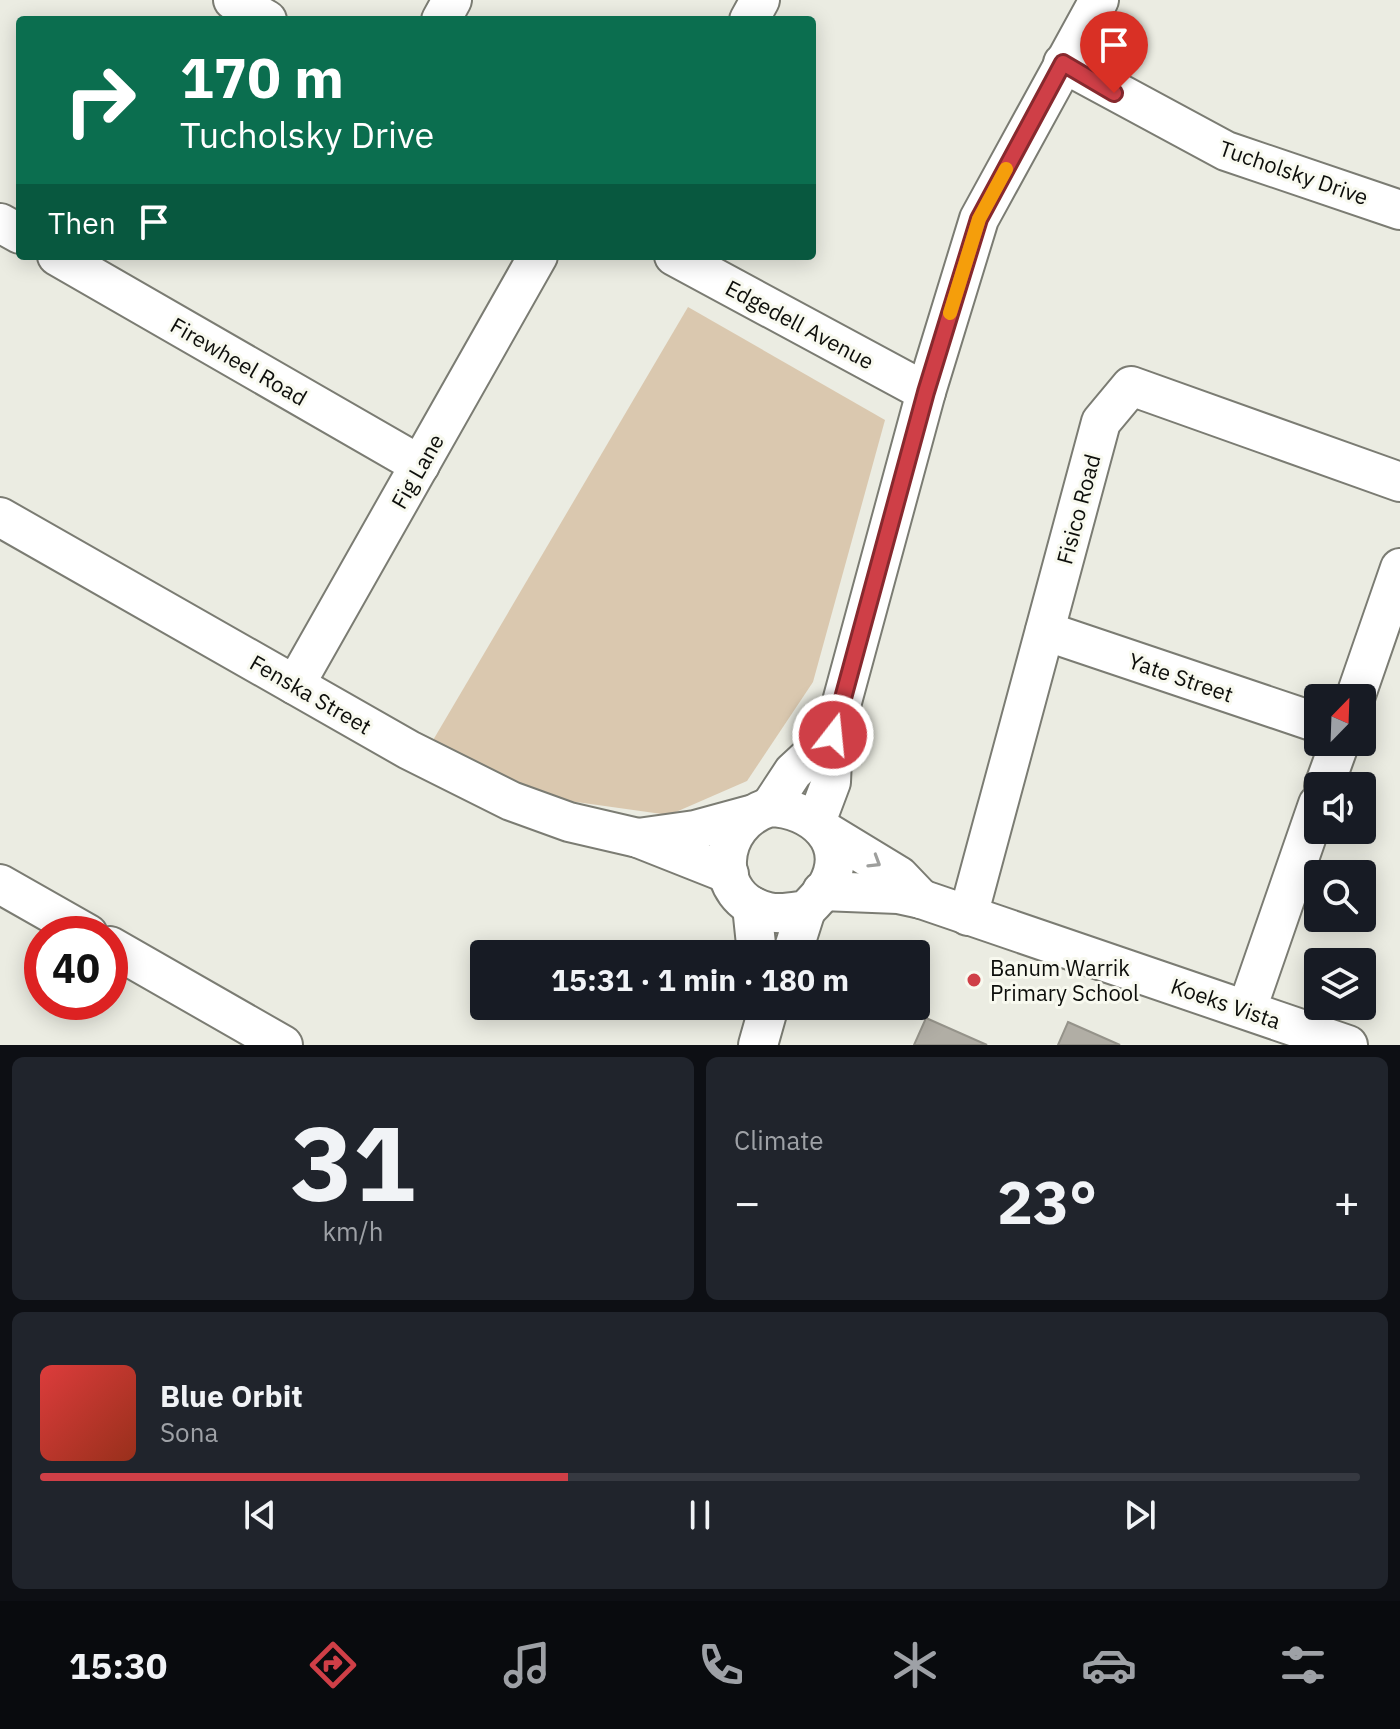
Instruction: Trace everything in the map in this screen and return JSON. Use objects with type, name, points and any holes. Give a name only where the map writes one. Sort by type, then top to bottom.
[{"type":"street","points":[[233,0],[260,16]]},
{"type":"street","points":[[798,940],[834,863],[820,826],[831,782],[833,735],[926,392],[979,219],[1099,0]]},
{"type":"street","name":"Tucholsky Drive","points":[[1063,63],[1226,151],[1400,210]]},
{"type":"street","name":"Firewheel Road","points":[[64,260],[420,465]]},
{"type":"street","name":"Fig Lane","points":[[295,685],[536,260]]},
{"type":"street","name":"Edgedell Avenue","points":[[681,260],[926,392]]},
{"type":"street","name":"Fisico Road","points":[[968,916],[1101,422],[1131,386],[1400,482]]},
{"type":"street","name":"Fenska Street","points":[[0,517],[409,750],[511,801],[569,822],[638,838]]},
{"type":"street","points":[[1360,684],[1400,568]]},
{"type":"street","name":"Yate Street","points":[[1045,631],[1304,718]]},
{"type":"street","points":[[756,940],[752,906],[739,895],[729,874],[726,861],[729,842],[793,772],[833,735]]},
{"type":"street","name":"Koeks Vista","points":[[760,811],[791,808],[899,876],[921,899]]},
{"type":"street","points":[[638,838],[695,830],[760,811]]},
{"type":"street","points":[[638,838],[729,874]]},
{"type":"street","points":[[1247,1009],[1304,844]]},
{"type":"street","points":[[0,884],[56,916]]},
{"type":"street","name":"Koeks Vista","points":[[752,906],[781,914],[814,901],[898,894],[921,899],[1348,1045]]},
{"type":"street","points":[[128,956],[283,1045]]},
{"type":"shaded area","points":[[688,307],[885,420],[813,682],[747,781],[669,815],[519,794],[429,747]]},
{"type":"building","points":[[925,1020],[930,1020],[987,1045],[914,1045]]},
{"type":"building","points":[[1068,1022],[1120,1045],[1058,1045]]},
{"type":"slow traffic","points":[[950,313],[979,219],[1006,169]]},
{"type":"place","name":"Banum Warrik Primary School","points":[[974,980]]},
{"type":"route","points":[[833,735],[926,392],[979,219],[1063,63],[1114,93]]}]
